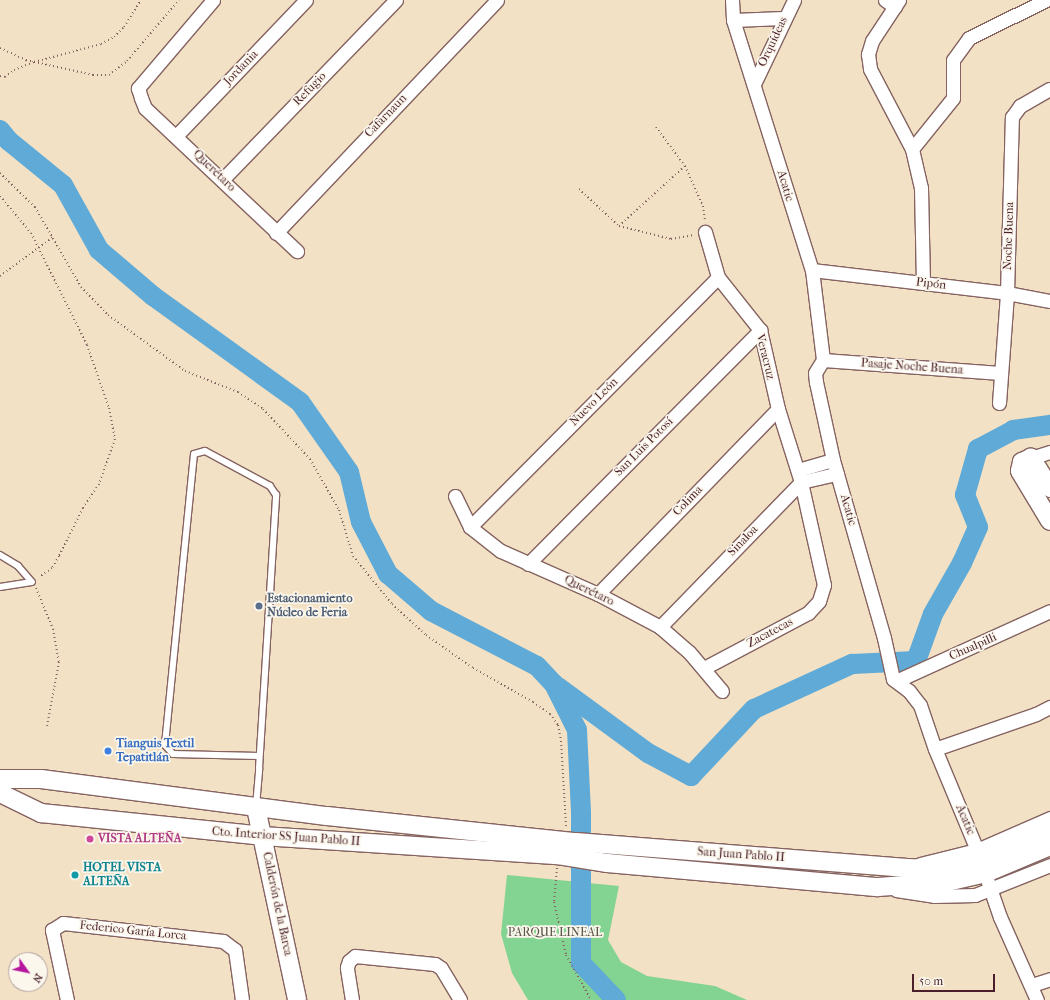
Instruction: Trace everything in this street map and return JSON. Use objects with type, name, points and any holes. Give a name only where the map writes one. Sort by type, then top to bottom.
[{"type":"main road","points":[[1050,488],[1031,458],[1022,462],[1020,471],[1050,521]]},
{"type":"main road","name":"Cto. Interior SS Juan Pablo II","points":[[0,779],[41,779],[569,850]]},
{"type":"main road","name":"Cto. Interior SS Juan Pablo II","points":[[0,793],[41,813],[262,836],[569,850]]},
{"type":"main road","name":"Calderón de la Barca","points":[[256,808],[297,1000]]},
{"type":"main road","name":"San Juan Pablo II","points":[[569,850],[609,846],[907,868],[984,868],[1050,832]]},
{"type":"main road","name":"San Juan Pablo II","points":[[569,850],[607,863],[878,887],[947,882],[1050,846]]},
{"type":"street","name":"Querétaro","points":[[213,0],[138,88],[145,108],[223,179],[297,251]]},
{"type":"street","name":"Jordania","points":[[176,136],[306,0]]},
{"type":"street","name":"Refugio","points":[[223,179],[396,0]]},
{"type":"street","name":"Cafarnaun","points":[[276,232],[497,0]]},
{"type":"street","name":"Acatic","points":[[732,0],[733,20],[812,270],[823,360],[815,372],[816,382],[833,460],[884,638],[894,680],[909,691],[920,705],[935,749],[984,868],[1000,917],[1032,985],[1037,1000]]},
{"type":"street","name":"Orquídeas","points":[[754,84],[783,18],[794,0]]},
{"type":"street","points":[[912,149],[953,98],[953,60],[969,38],[1046,0]]},
{"type":"street","points":[[893,2],[872,41],[868,54],[870,69],[912,149],[921,188],[923,283]]},
{"type":"street","points":[[733,20],[783,18]]},
{"type":"street","name":"Noche Buena","points":[[999,403],[1007,293],[1012,117],[1020,106],[1050,89]]},
{"type":"street","name":"Veracruz","points":[[705,232],[718,277],[760,330],[778,409],[799,476],[824,585]]},
{"type":"street","name":"Pipón","points":[[812,270],[1007,293],[1050,301]]},
{"type":"street","name":"Nuevo León","points":[[470,527],[718,277]]},
{"type":"street","name":"San Luis Potosí","points":[[528,564],[760,330]]},
{"type":"street","name":"Pasaje Noche Buena","points":[[823,360],[1001,373]]},
{"type":"street","name":"Colima","points":[[598,594],[778,409]]},
{"type":"street","points":[[1031,458],[1050,452]]},
{"type":"street","name":"Sinaloa","points":[[660,627],[799,476],[833,460]]},
{"type":"street","points":[[799,476],[837,474]]},
{"type":"street","name":"Querétaro","points":[[455,496],[470,527],[501,551],[598,594],[660,627],[704,668],[722,691]]},
{"type":"street","name":"Zacatecas","points":[[704,668],[808,613],[819,601],[824,585]]},
{"type":"street","name":"Chualpilli","points":[[894,680],[1050,611]]},
{"type":"street","points":[[935,749],[1050,707]]},
{"type":"street","name":"San Juan Pablo II","points":[[878,887],[909,893],[931,894],[970,887],[984,868],[1050,818]]},
{"type":"street","name":"San Juan Pablo II","points":[[984,868],[1050,865]]},
{"type":"street","name":"Federico Garía Lorca","points":[[67,1000],[52,930],[63,923],[223,941],[235,950],[242,1000]]},
{"type":"street","points":[[352,1000],[347,967],[354,956],[435,964],[441,968],[460,1000]]},
{"type":"street","points":[[1032,985],[1050,979]]},
{"type":"lane","points":[[256,808],[260,756],[276,495],[270,486],[205,450],[194,454],[165,745],[173,754],[260,756]]},
{"type":"lane","points":[[0,555],[18,566],[32,582]]},
{"type":"lane","points":[[0,587],[32,582]]},
{"type":"path","points":[[0,76],[5,77],[14,70],[34,62],[101,44],[114,37],[124,27],[141,0]]},
{"type":"path","points":[[0,48],[34,62],[94,75],[109,75],[127,61],[179,0]]},
{"type":"path","points":[[579,189],[619,226],[671,239],[705,232],[702,206],[685,166],[656,127]]},
{"type":"path","points":[[619,226],[685,166]]},
{"type":"path","points":[[0,173],[35,207],[81,287],[108,315],[185,371],[238,392],[263,408],[310,459],[339,510],[353,556],[392,604],[438,644],[550,714],[558,725],[561,741],[569,850],[554,902],[566,955],[591,1000]]},
{"type":"path","points":[[0,196],[31,233],[87,345],[109,408],[115,439],[99,484],[83,508],[59,556],[52,568],[32,582],[53,629],[59,662],[47,726]]},
{"type":"path","points":[[0,276],[53,237]]},
{"type":"green space","name":"PARQUE LINEAL","points":[[507,875],[619,886],[608,940],[621,962],[647,976],[715,986],[747,1000],[528,1000],[512,973],[501,934]]},
{"type":"waterway","points":[[0,130],[9,141],[63,185],[99,250],[153,296],[300,402],[349,472],[361,522],[388,574],[431,611],[537,666],[554,684],[577,730],[581,813],[581,963],[616,1000]]},
{"type":"waterway","points":[[558,687],[648,753],[691,776],[754,709],[852,664],[916,661],[933,614],[962,563],[978,527],[965,495],[978,449],[1013,430],[1050,425]]},
{"type":"place","name":"Estacionamiento Núcleo de Feria","points":[[259,606]]},
{"type":"place","name":"Tianguis Textil Tepatitlán","points":[[108,751]]},
{"type":"place","name":"VISTA ALTEÑA","points":[[90,839]]},
{"type":"place","name":"HOTEL VISTA ALTEÑA","points":[[75,875]]}]
